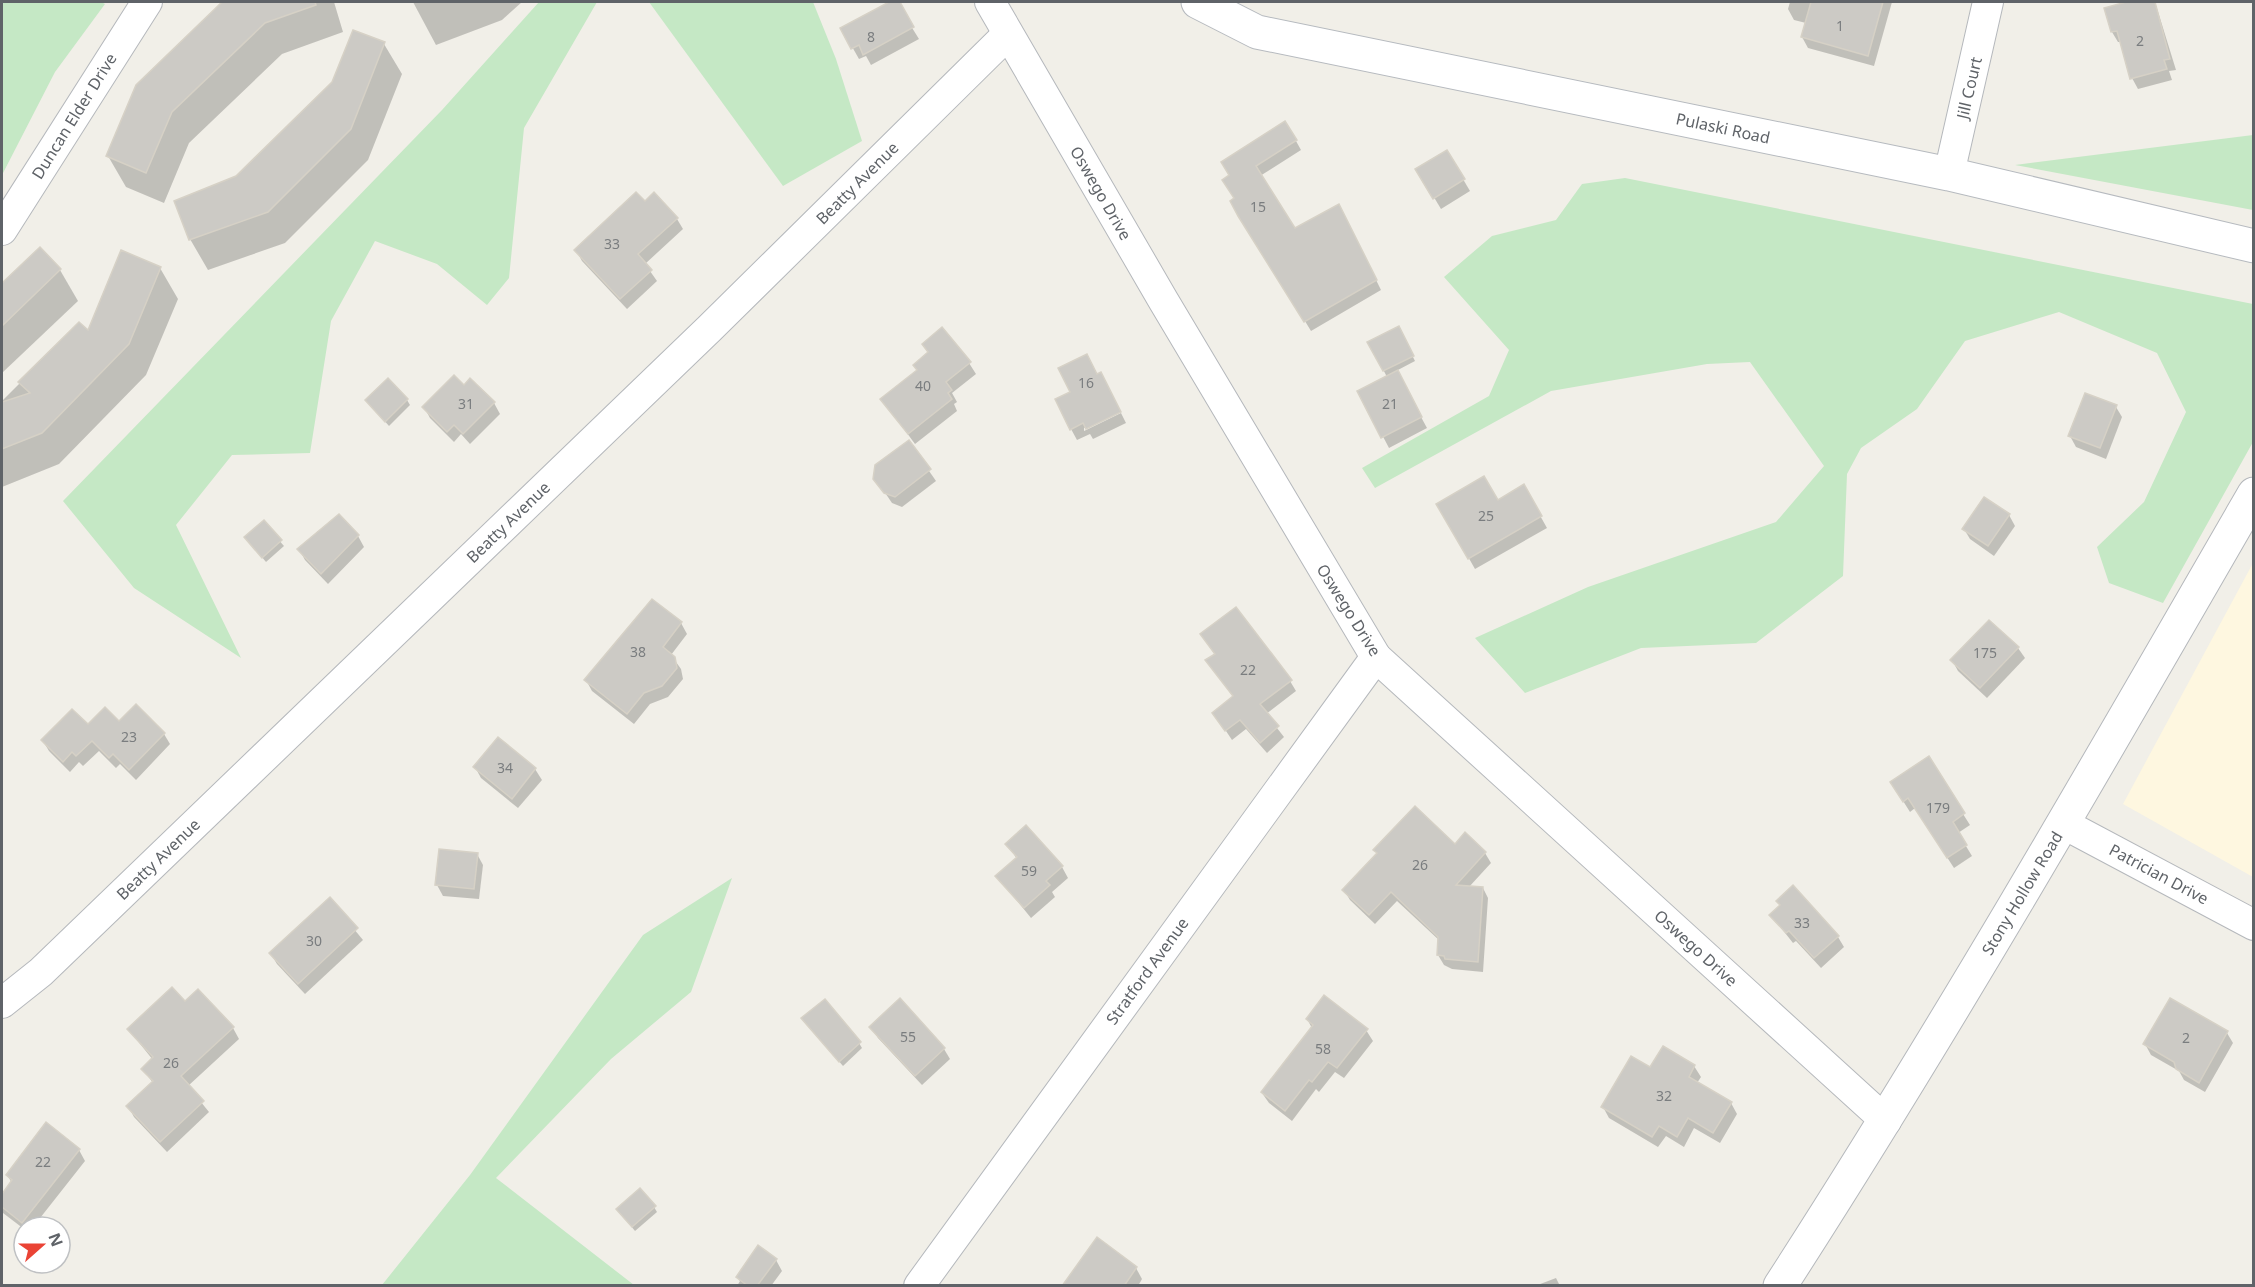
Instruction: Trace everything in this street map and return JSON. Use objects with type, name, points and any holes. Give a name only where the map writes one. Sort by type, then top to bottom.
[{"type":"main road","name":"Pulaski Road","points":[[1198,2],[1257,32],[1949,174],[2253,246]]},
{"type":"main road","name":"Stony Hollow Road","points":[[1780,1286],[1886,1121],[2064,824],[2253,494]]},
{"type":"street","name":"Duncan Elder Drive","points":[[2,230],[147,2]]},
{"type":"street","name":"Oswego Drive","points":[[990,2],[1376,657],[1886,1121]]},
{"type":"street","name":"Jill Court","points":[[1949,174],[1988,2]]},
{"type":"street","name":"Beatty Avenue","points":[[2,1004],[41,972],[676,361],[1008,34]]},
{"type":"street","name":"Stratford Avenue","points":[[919,1286],[1376,657]]},
{"type":"street","name":"Patrician Drive","points":[[2064,824],[2253,925]]},
{"type":"shaded area","points":[[2253,563],[2254,877],[2123,804]]},
{"type":"green space","points":[[2,2],[101,2],[105,4],[55,72],[2,175]]},
{"type":"green space","points":[[539,2],[597,2],[524,128],[509,278],[487,305],[437,264],[375,241],[331,321],[310,453],[232,455],[176,525],[241,658],[134,588],[63,501],[442,110]]},
{"type":"green space","points":[[649,2],[813,2],[836,59],[862,141],[783,186]]},
{"type":"green space","points":[[2253,135],[2253,210],[2015,165]]},
{"type":"green space","points":[[1625,178],[2253,304],[2253,442],[2163,603],[2109,583],[2097,547],[2144,502],[2186,412],[2157,353],[2059,312],[1965,341],[1917,409],[1861,448],[1847,474],[1843,576],[1756,643],[1641,648],[1525,693],[1475,638],[1588,587],[1776,522],[1824,466],[1750,362],[1707,364],[1551,391],[1375,488],[1362,468],[1489,396],[1509,350],[1444,277],[1492,236],[1556,220],[1582,184]]},
{"type":"green space","points":[[732,878],[691,992],[611,1059],[496,1178],[634,1285],[382,1285],[470,1175],[643,935]]},
{"type":"building","points":[[222,2],[315,2],[316,5],[265,23],[172,112],[146,173],[106,156],[136,85]]},
{"type":"building","points":[[889,2],[900,2],[914,27],[863,55],[859,45],[851,49],[840,28]]},
{"type":"building","points":[[1811,2],[1883,2],[1868,56],[1801,37]]},
{"type":"building","points":[[2126,2],[2155,2],[2170,59],[2164,60],[2167,69],[2130,79],[2117,31],[2111,32],[2104,8]]},
{"type":"building","points":[[353,30],[385,42],[351,129],[268,212],[189,240],[174,201],[236,176],[332,82]]},
{"type":"building","points":[[1285,121],[1297,140],[1256,166],[1295,228],[1339,204],[1377,280],[1304,322],[1238,216],[1230,201],[1234,198],[1222,180],[1229,175],[1221,162]]},
{"type":"building","points":[[1447,150],[1465,179],[1433,199],[1415,169]]},
{"type":"building","points":[[636,192],[645,201],[654,192],[678,218],[638,254],[652,270],[620,299],[574,250]]},
{"type":"building","points":[[40,247],[61,269],[2,326],[2,283]]},
{"type":"building","points":[[121,250],[161,267],[129,344],[42,433],[2,449],[2,402],[30,393],[18,382],[79,322],[88,330]]},
{"type":"building","points":[[1399,326],[1414,356],[1383,371],[1367,342]]},
{"type":"building","points":[[942,327],[971,362],[946,382],[952,390],[948,393],[952,399],[908,434],[880,399],[917,370],[913,365],[928,352],[922,344]]},
{"type":"building","points":[[1087,354],[1097,374],[1101,372],[1121,412],[1086,429],[1083,423],[1070,430],[1055,399],[1070,392],[1058,368]]},
{"type":"building","points":[[1398,370],[1422,417],[1381,438],[1357,391]]},
{"type":"building","points":[[454,375],[464,385],[470,378],[495,402],[463,434],[454,425],[447,432],[422,407]]},
{"type":"building","points":[[388,378],[408,399],[385,422],[365,400]]},
{"type":"building","points":[[2085,393],[2117,405],[2100,448],[2068,436]]},
{"type":"building","points":[[909,440],[931,469],[895,497],[884,493],[873,479],[875,465]]},
{"type":"building","points":[[1484,476],[1498,500],[1524,484],[1542,516],[1468,559],[1436,504]]},
{"type":"building","points":[[1984,497],[2010,514],[1988,546],[1962,529]]},
{"type":"building","points":[[339,514],[359,535],[321,574],[297,549]]},
{"type":"building","points":[[264,520],[282,540],[262,558],[244,537]]},
{"type":"building","points":[[652,599],[682,622],[663,647],[675,657],[677,668],[662,686],[644,693],[627,714],[584,680]]},
{"type":"building","points":[[1236,607],[1292,680],[1260,704],[1279,726],[1260,743],[1240,720],[1225,731],[1212,713],[1233,696],[1205,660],[1215,654],[1200,634]]},
{"type":"building","points":[[1989,620],[2019,647],[1980,688],[1950,660]]},
{"type":"building","points":[[136,704],[165,733],[129,770],[113,754],[109,758],[92,741],[76,756],[72,752],[63,762],[41,740],[72,709],[88,724],[105,707],[119,721]]},
{"type":"building","points":[[498,737],[536,768],[512,799],[473,767]]},
{"type":"building","points":[[1929,756],[1965,813],[1953,822],[1967,845],[1947,858],[1908,798],[1903,802],[1890,782]]},
{"type":"building","points":[[1415,806],[1455,844],[1465,832],[1486,852],[1456,885],[1483,887],[1478,962],[1445,959],[1444,956],[1437,955],[1438,937],[1391,892],[1369,915],[1342,890],[1377,853],[1373,850]]},
{"type":"building","points":[[1026,825],[1063,866],[1046,881],[1050,885],[1024,908],[995,876],[1017,857],[1005,844]]},
{"type":"building","points":[[439,849],[478,853],[474,889],[435,885]]},
{"type":"building","points":[[1793,885],[1839,936],[1814,958],[1789,931],[1786,933],[1769,915],[1780,905],[1776,901]]},
{"type":"building","points":[[330,897],[358,928],[298,984],[269,953]]},
{"type":"building","points":[[172,987],[185,1001],[198,989],[234,1027],[181,1076],[204,1101],[160,1142],[126,1106],[153,1081],[141,1069],[153,1057],[127,1029]]},
{"type":"building","points":[[1324,995],[1368,1029],[1337,1068],[1328,1062],[1312,1082],[1309,1080],[1285,1111],[1261,1092],[1313,1025],[1306,1019]]},
{"type":"building","points":[[900,998],[945,1048],[915,1076],[869,1027]]},
{"type":"building","points":[[2170,998],[2228,1031],[2199,1083],[2176,1069],[2174,1062],[2143,1044]]},
{"type":"building","points":[[825,999],[861,1042],[839,1062],[801,1018]]},
{"type":"building","points":[[1663,1046],[1695,1065],[1689,1077],[1732,1102],[1713,1133],[1688,1118],[1677,1137],[1659,1126],[1652,1137],[1601,1107],[1631,1056],[1650,1067]]},
{"type":"building","points":[[46,1122],[80,1149],[28,1215],[12,1215],[2,1207],[2,1194],[12,1180],[6,1175]]},
{"type":"building","points":[[640,1188],[656,1206],[632,1227],[616,1209]]},
{"type":"building","points":[[1097,1237],[1137,1267],[1124,1286],[1062,1286]]},
{"type":"building","points":[[758,1245],[777,1259],[757,1286],[748,1286],[736,1277]]}]
